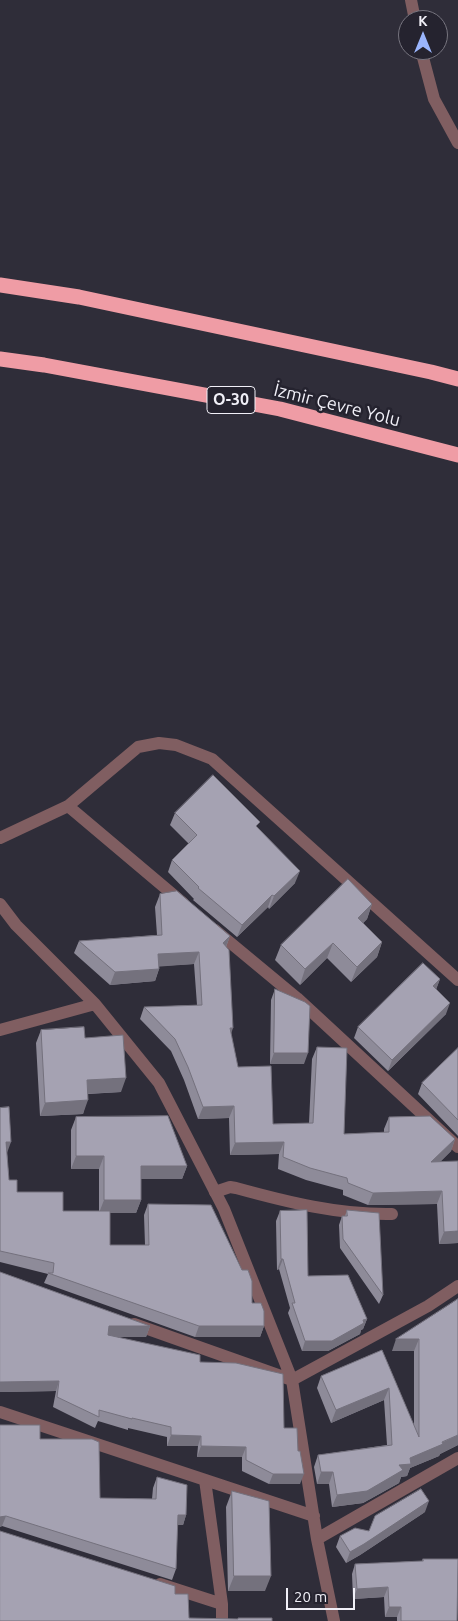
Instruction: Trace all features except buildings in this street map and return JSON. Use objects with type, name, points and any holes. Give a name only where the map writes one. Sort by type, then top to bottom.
[{"type":"highway","points":[[0,285],[78,297],[458,379]]},
{"type":"highway","name":"İzmir Çevre Yolu","points":[[0,359],[44,365],[280,409],[458,455]]},
{"type":"street","points":[[424,60],[434,100],[458,143]]},
{"type":"street","points":[[0,838],[68,806],[138,747],[159,743],[176,745],[212,759],[458,980]]},
{"type":"street","points":[[68,806],[190,908]]},
{"type":"street","points":[[0,904],[16,925],[95,1004],[159,1083],[224,1209],[292,1380],[317,1539],[334,1621]]},
{"type":"street","points":[[205,921],[297,998],[458,1147]]},
{"type":"street","points":[[0,1030],[95,1004]]},
{"type":"street","points":[[215,1192],[224,1188],[236,1188],[339,1212],[392,1214]]},
{"type":"street","points":[[122,1320],[292,1380],[428,1306],[458,1286]]},
{"type":"street","points":[[0,1412],[314,1516]]},
{"type":"street","points":[[317,1539],[458,1458]]},
{"type":"street","points":[[205,1480],[222,1604],[222,1621]]},
{"type":"street","points":[[148,1581],[222,1604]]}]
